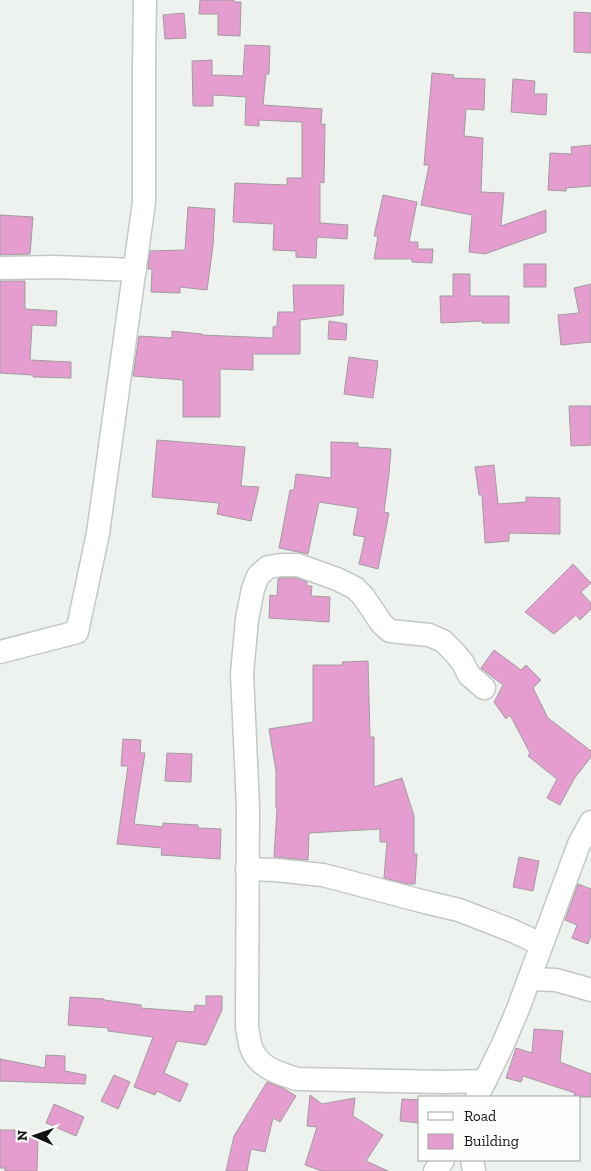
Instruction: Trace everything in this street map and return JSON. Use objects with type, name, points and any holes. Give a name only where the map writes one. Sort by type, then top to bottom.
[{"type":"street","points":[[0,652],[77,632],[98,533],[144,202],[145,0]]},
{"type":"street","points":[[0,268],[55,267],[135,270]]},
{"type":"street","points":[[484,688],[469,675],[463,663],[443,641],[429,635],[390,631],[382,624],[363,596],[355,588],[337,579],[298,565],[268,567],[258,576],[246,619],[242,674],[248,807],[247,1028],[253,1052],[264,1066],[298,1079],[481,1089],[503,1044],[530,979],[579,844],[591,822]]},
{"type":"street","points":[[247,869],[275,870],[323,876],[459,910],[521,934],[541,946]]},
{"type":"street","points":[[530,979],[556,980],[591,990]]},
{"type":"building","points":[[200,0],[234,0],[234,2],[241,2],[240,36],[218,35],[218,14],[199,14]]},
{"type":"building","points":[[574,12],[591,13],[591,53],[574,52]]},
{"type":"building","points":[[184,13],[186,38],[165,39],[163,15]]},
{"type":"building","points":[[245,45],[270,46],[269,74],[266,74],[263,105],[322,109],[321,125],[325,124],[324,183],[320,182],[320,223],[348,225],[347,239],[317,237],[316,258],[296,257],[296,251],[273,250],[274,224],[233,222],[235,183],[287,185],[287,178],[302,178],[302,122],[259,120],[259,126],[245,125],[246,97],[213,95],[213,106],[193,106],[192,61],[212,60],[212,75],[243,76]]},
{"type":"building","points":[[432,73],[454,75],[453,78],[485,79],[484,110],[466,109],[464,136],[483,138],[481,192],[504,193],[501,226],[546,210],[546,232],[485,254],[469,252],[472,215],[421,205],[429,165],[424,165]]},
{"type":"building","points":[[513,79],[535,81],[534,94],[547,94],[546,115],[511,112]]},
{"type":"building","points":[[591,145],[591,186],[566,188],[566,191],[548,190],[550,153],[572,154],[571,147]]},
{"type":"building","points":[[383,195],[417,202],[409,242],[418,242],[418,249],[433,249],[432,263],[412,262],[412,259],[374,259],[378,236],[374,236]]},
{"type":"building","points":[[188,207],[215,209],[213,246],[207,290],[180,287],[180,293],[151,292],[152,269],[148,269],[150,251],[185,250]]},
{"type":"building","points":[[0,215],[33,217],[30,254],[0,255]]},
{"type":"building","points":[[524,264],[546,264],[546,287],[524,287]]},
{"type":"building","points":[[453,274],[470,274],[470,296],[509,296],[509,323],[482,323],[482,321],[441,323],[440,296],[453,296]]},
{"type":"building","points":[[0,281],[25,281],[25,309],[57,311],[56,326],[32,325],[30,360],[71,362],[71,378],[33,377],[33,375],[0,373]]},
{"type":"building","points":[[591,284],[591,342],[561,345],[558,315],[579,313],[574,288]]},
{"type":"building","points":[[293,285],[344,285],[343,315],[300,320],[300,354],[253,354],[253,370],[220,369],[220,417],[183,417],[183,380],[133,376],[139,336],[172,338],[172,331],[202,335],[273,338],[273,327],[277,326],[278,312],[294,312]]},
{"type":"building","points":[[329,321],[347,324],[346,340],[328,339]]},
{"type":"building","points":[[349,357],[378,361],[373,398],[344,394]]},
{"type":"building","points":[[569,406],[591,406],[591,445],[571,446]]},
{"type":"building","points":[[157,440],[245,447],[241,486],[259,487],[251,521],[217,514],[219,503],[152,497]]},
{"type":"building","points":[[331,442],[358,443],[358,447],[391,449],[384,512],[389,513],[378,569],[359,564],[365,537],[353,535],[358,508],[319,502],[308,554],[279,548],[290,490],[294,490],[296,474],[331,478]]},
{"type":"building","points":[[494,465],[498,504],[526,502],[526,497],[560,498],[560,534],[509,533],[509,541],[485,543],[482,495],[479,495],[475,467]]},
{"type":"building","points":[[573,564],[591,583],[581,592],[591,603],[591,609],[580,620],[576,615],[554,634],[525,612]]},
{"type":"building","points":[[296,578],[307,582],[307,586],[312,586],[311,596],[330,597],[329,622],[269,618],[270,595],[277,596],[278,579]]},
{"type":"building","points":[[494,650],[521,670],[526,665],[541,680],[533,688],[548,718],[591,751],[591,757],[574,779],[560,805],[547,798],[557,779],[528,756],[530,753],[510,715],[506,719],[494,702],[503,685],[481,668]]},
{"type":"building","points":[[368,661],[370,737],[374,737],[374,787],[402,778],[414,816],[414,854],[417,854],[415,884],[384,878],[387,842],[380,842],[380,829],[309,833],[308,860],[274,857],[277,808],[276,771],[269,729],[313,722],[313,665],[343,665],[342,662]]},
{"type":"building","points":[[123,739],[141,740],[140,753],[145,753],[134,824],[163,827],[163,823],[198,825],[198,828],[221,829],[220,859],[161,855],[162,848],[117,844],[128,766],[121,766]]},
{"type":"building","points":[[167,753],[192,754],[191,782],[165,781]]},
{"type":"building","points":[[519,857],[539,861],[533,891],[513,887]]},
{"type":"building","points":[[578,884],[591,889],[591,935],[588,944],[572,938],[577,925],[565,920]]},
{"type":"building","points":[[206,996],[222,996],[222,1010],[206,1045],[177,1041],[164,1073],[188,1084],[180,1102],[157,1091],[155,1095],[134,1087],[153,1037],[108,1031],[108,1028],[68,1025],[70,997],[104,999],[141,1005],[141,1008],[194,1012],[195,1005],[206,1006]]},
{"type":"building","points":[[534,1029],[563,1031],[560,1062],[591,1074],[591,1097],[574,1096],[575,1093],[523,1076],[521,1082],[506,1078],[516,1048],[532,1053]]},
{"type":"building","points":[[46,1055],[65,1056],[65,1071],[86,1075],[85,1084],[0,1081],[0,1059],[45,1068]]},
{"type":"building","points":[[114,1075],[130,1082],[118,1109],[101,1101]]},
{"type":"building","points":[[267,1082],[283,1088],[296,1096],[280,1122],[273,1118],[265,1152],[251,1149],[247,1171],[226,1171],[234,1136]]},
{"type":"building","points":[[310,1095],[322,1104],[355,1098],[353,1116],[383,1135],[366,1161],[388,1171],[322,1171],[305,1165],[317,1127],[307,1126]]},
{"type":"building","points":[[402,1099],[418,1100],[418,1123],[400,1121]]},
{"type":"building","points":[[54,1104],[84,1117],[76,1136],[46,1123]]},
{"type":"building","points":[[0,1130],[15,1130],[15,1137],[38,1138],[37,1171],[5,1171],[5,1168],[0,1168]]}]
